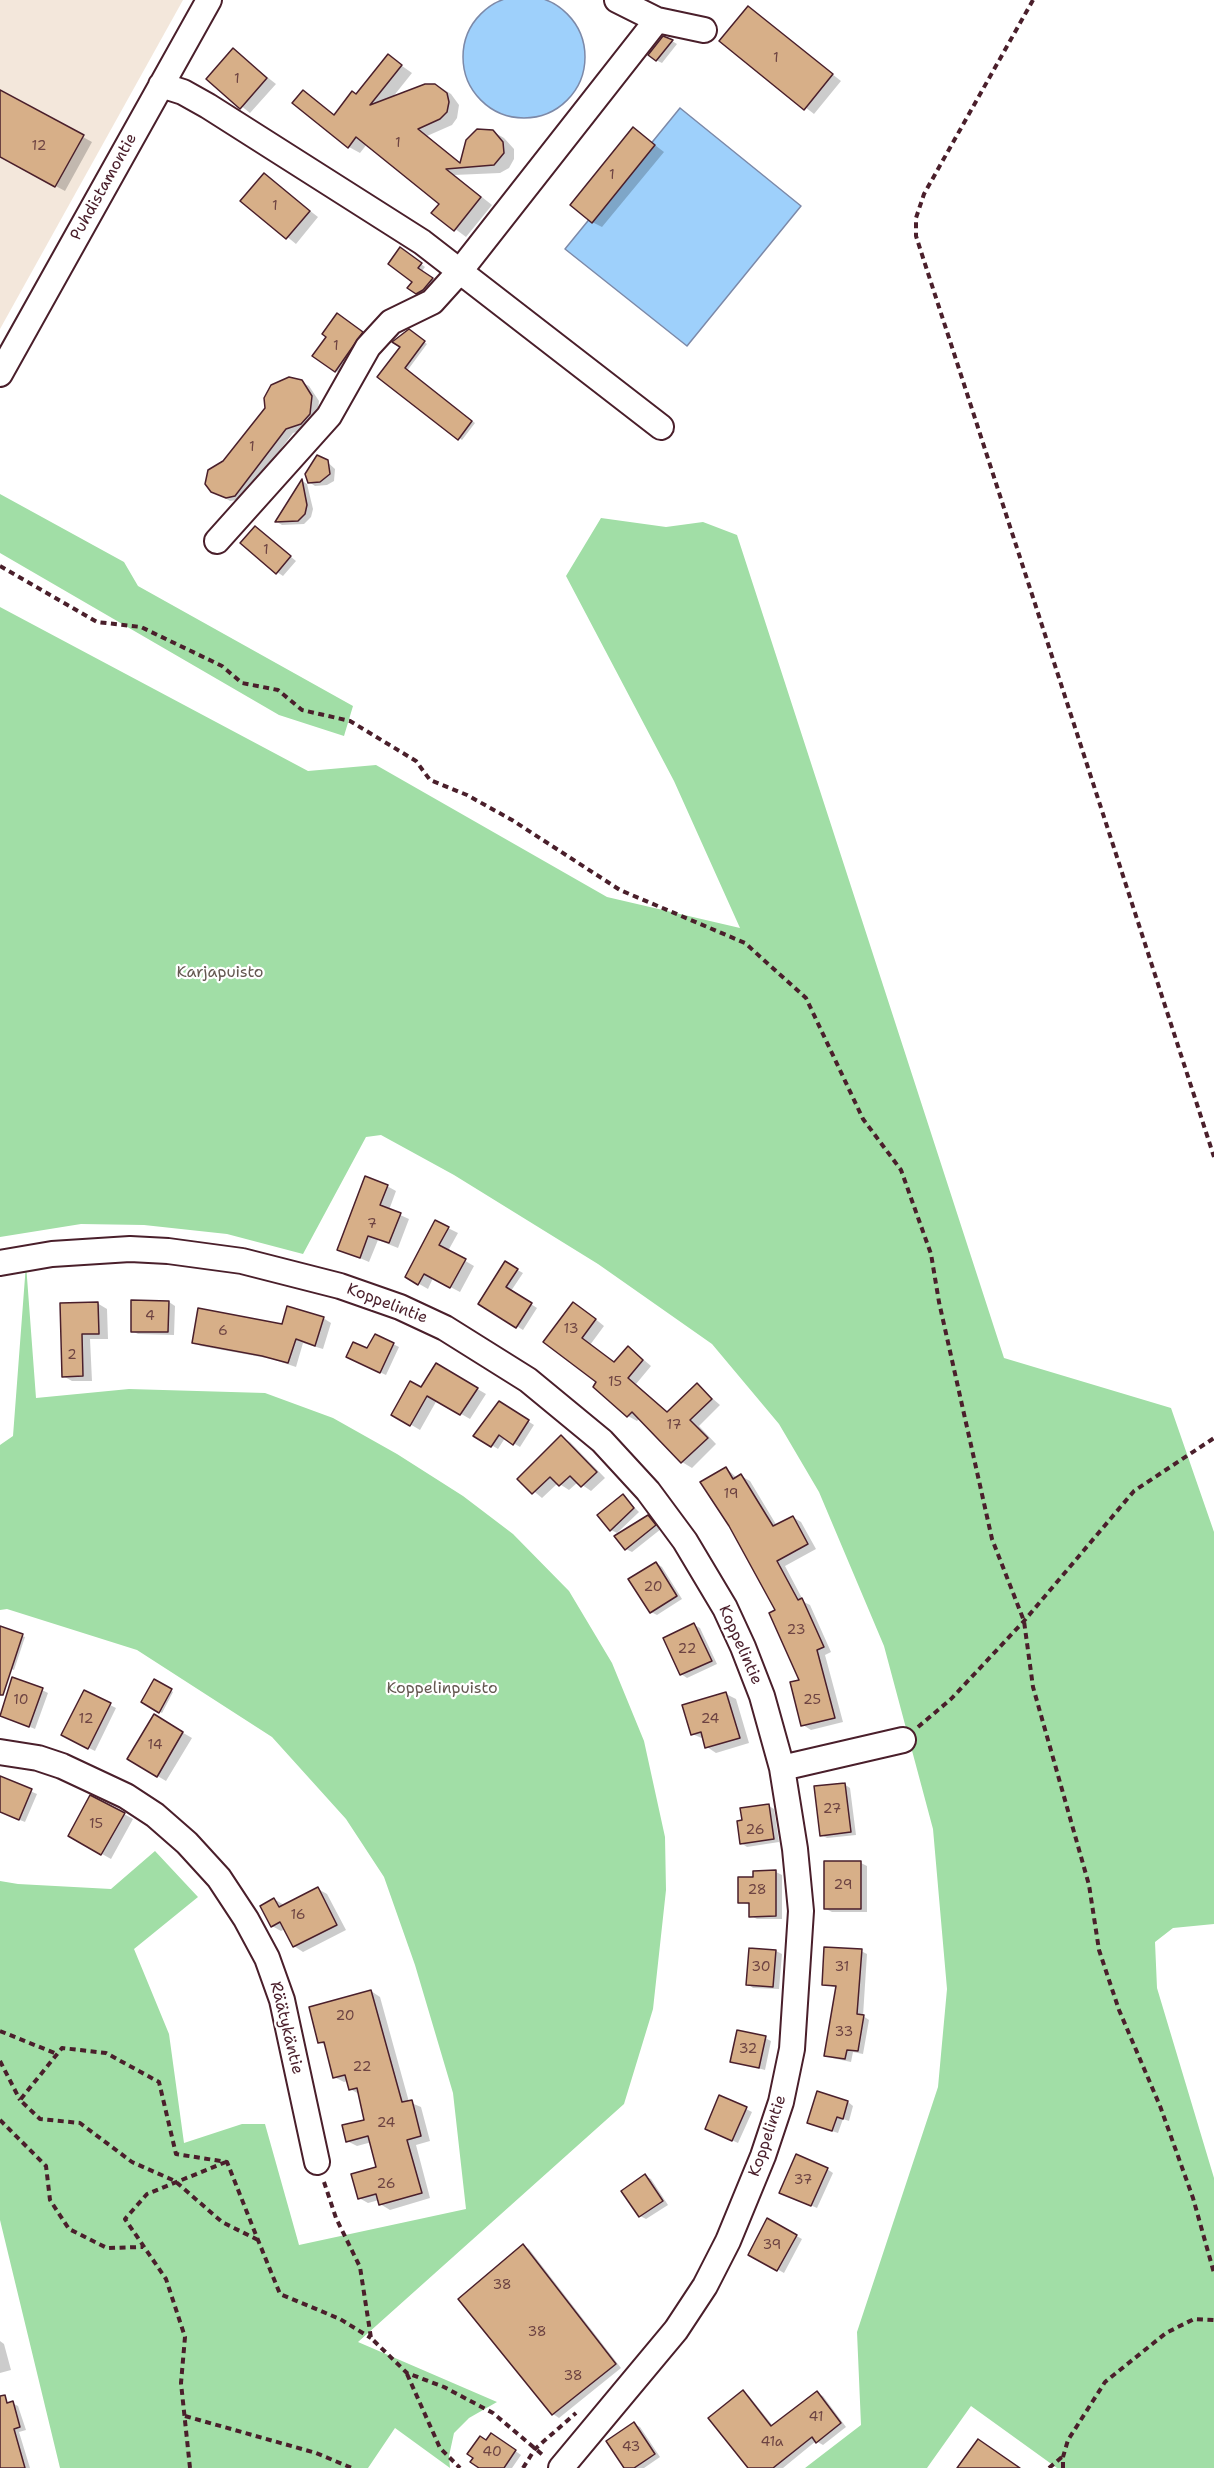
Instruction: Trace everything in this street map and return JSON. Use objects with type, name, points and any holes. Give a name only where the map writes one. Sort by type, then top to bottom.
[{"type":"street","name":"Puhdistamontie","points":[[0,374],[209,0]]},
{"type":"street","points":[[617,0],[657,20],[704,30]]},
{"type":"street","points":[[217,541],[329,416],[368,347],[392,322],[432,302],[460,271],[657,20]]},
{"type":"street","points":[[161,85],[183,92],[208,106],[422,242],[661,427]]},
{"type":"street","name":"Koppelintie","points":[[0,1263],[52,1254],[130,1249],[168,1251],[242,1261],[339,1286],[400,1307],[488,1353],[569,1412],[602,1441],[648,1491],[685,1541],[725,1608],[743,1647],[765,1706],[782,1768],[795,1849],[801,1911],[792,2049],[781,2102],[736,2220],[705,2286],[676,2330],[555,2465]]},
{"type":"street","points":[[782,1768],[903,1740]]},
{"type":"street","name":"Räätykäntie","points":[[0,1752],[38,1758],[62,1766],[126,1796],[155,1815],[187,1843],[219,1878],[246,1919],[267,1958],[282,2000],[317,2162]]},
{"type":"path","points":[[1033,0],[924,194],[916,218],[916,236],[1214,1157]]},
{"type":"path","points":[[0,566],[97,622],[141,627],[222,666],[242,683],[278,690],[302,710],[350,721],[416,762],[430,780],[467,795],[512,820],[620,890],[745,943],[806,998],[863,1119],[901,1170],[931,1254],[939,1302],[992,1539],[1024,1621],[1033,1687],[1089,1885],[1099,1950],[1119,2010],[1160,2106],[1193,2198],[1214,2273]]},
{"type":"path","points":[[903,1740],[951,1699],[1024,1621],[1134,1491],[1214,1438]]},
{"type":"path","points":[[0,2031],[58,2055]]},
{"type":"path","points":[[20,2100],[63,2048],[106,2053],[159,2082],[176,2154],[227,2162]]},
{"type":"path","points":[[0,2061],[20,2100],[40,2119],[80,2123],[132,2162],[175,2181],[222,2222],[258,2240]]},
{"type":"path","points":[[0,2120],[46,2166],[50,2200],[69,2229],[107,2247],[144,2247]]},
{"type":"path","points":[[190,2468],[181,2383],[185,2337],[166,2279],[125,2219],[147,2194],[227,2162]]},
{"type":"path","points":[[227,2162],[280,2294],[340,2319],[371,2338],[407,2373],[440,2448],[460,2468]]},
{"type":"path","points":[[317,2162],[336,2218],[360,2267],[371,2338]]},
{"type":"path","points":[[1063,2468],[1063,2457],[1068,2440],[1083,2412],[1105,2382],[1166,2333],[1194,2319],[1214,2320]]},
{"type":"path","points":[[407,2373],[444,2387],[493,2413],[555,2465]]},
{"type":"path","points":[[524,2468],[535,2449],[579,2411]]},
{"type":"path","points":[[185,2416],[316,2453],[352,2468]]},
{"type":"path","points":[[1049,2468],[1063,2457]]},
{"type":"shaded area","points":[[0,0],[183,0],[0,329]]},
{"type":"green space","points":[[0,494],[124,562],[138,586],[353,706],[344,736],[279,715],[0,553]]},
{"type":"green space","name":"Karjapuisto","points":[[601,518],[666,527],[703,522],[737,535],[1004,1358],[1171,1408],[1214,1532],[1214,1924],[1173,1928],[1155,1942],[1157,1988],[1214,2178],[1214,2468],[1057,2468],[971,2406],[927,2468],[805,2468],[861,2425],[857,2332],[938,2087],[947,1989],[933,1829],[884,1646],[819,1492],[779,1424],[712,1344],[598,1264],[454,1175],[381,1135],[366,1137],[303,1254],[227,1234],[144,1225],[81,1224],[0,1237],[0,607],[308,771],[376,765],[607,897],[740,928],[674,781],[566,576]]},
{"type":"green space","name":"Koppelinpuisto","points":[[26,1264],[36,1398],[129,1389],[265,1393],[333,1418],[397,1454],[463,1496],[513,1534],[569,1591],[612,1663],[644,1741],[665,1837],[666,1890],[653,2009],[624,2104],[358,2342],[497,2402],[469,2418],[454,2433],[449,2456],[450,2468],[395,2428],[368,2468],[60,2468],[0,2220],[0,1881],[111,1889],[155,1851],[198,1897],[134,1949],[169,2034],[184,2143],[242,2124],[265,2124],[299,2245],[466,2209],[453,2093],[415,1965],[384,1877],[346,1819],[272,1737],[137,1650],[7,1609],[0,1610],[0,1445],[13,1436]]},
{"type":"water","points":[[524,-4],[547,1],[558,6],[567,14],[575,23],[580,34],[585,57],[580,80],[575,91],[567,100],[558,108],[547,113],[524,118],[501,113],[490,108],[481,100],[473,91],[468,80],[463,57],[468,34],[473,23],[481,14],[490,6],[501,1]]},
{"type":"water","points":[[680,108],[801,206],[687,346],[565,249]]},
{"type":"building","points":[[748,6],[833,74],[804,110],[719,41]]},
{"type":"building","points":[[663,36],[673,40],[656,61],[648,55]]},
{"type":"building","points":[[233,48],[267,78],[240,109],[206,79]]},
{"type":"building","points":[[388,54],[402,65],[370,105],[425,84],[435,84],[447,93],[449,102],[447,112],[440,119],[418,129],[460,163],[466,140],[477,129],[493,130],[503,142],[504,153],[494,165],[446,169],[481,197],[454,231],[431,213],[439,204],[356,137],[348,148],[292,103],[303,90],[334,115],[352,91],[356,94]]},
{"type":"building","points":[[0,90],[84,135],[55,187],[0,157]]},
{"type":"building","points":[[633,127],[655,145],[592,223],[570,205]]},
{"type":"building","points":[[264,173],[310,211],[286,239],[240,201]]},
{"type":"building","points":[[400,247],[422,263],[418,268],[433,278],[423,290],[416,294],[407,288],[412,282],[388,264]]},
{"type":"building","points":[[337,313],[363,332],[335,372],[312,356],[326,337],[322,334]]},
{"type":"building","points":[[409,329],[425,341],[405,368],[472,421],[458,440],[377,377],[400,347],[392,342]]},
{"type":"building","points":[[289,377],[302,380],[312,396],[310,414],[301,424],[286,429],[235,496],[226,498],[211,492],[205,484],[208,470],[223,461],[265,408],[264,398],[271,385]]},
{"type":"building","points":[[317,455],[328,460],[330,474],[320,482],[308,483],[305,474]]},
{"type":"building","points":[[302,479],[307,505],[305,514],[298,521],[275,522]]},
{"type":"building","points":[[255,526],[291,556],[276,574],[240,543]]},
{"type":"building","points":[[365,1176],[388,1185],[380,1205],[401,1213],[389,1243],[368,1236],[360,1258],[337,1250]]},
{"type":"building","points":[[435,1220],[449,1227],[439,1245],[466,1259],[450,1288],[424,1274],[418,1285],[405,1277]]},
{"type":"building","points":[[505,1261],[518,1269],[506,1287],[532,1303],[516,1328],[478,1304]]},
{"type":"building","points":[[131,1300],[169,1301],[168,1332],[131,1332]]},
{"type":"building","points":[[98,1302],[99,1334],[82,1334],[83,1376],[62,1377],[60,1303]]},
{"type":"building","points":[[573,1302],[596,1319],[582,1338],[614,1362],[628,1346],[643,1360],[628,1378],[667,1412],[697,1383],[712,1399],[690,1420],[708,1438],[681,1463],[632,1412],[627,1417],[593,1387],[596,1382],[543,1342]]},
{"type":"building","points":[[287,1306],[324,1317],[315,1346],[296,1339],[288,1363],[192,1343],[198,1308],[282,1324]]},
{"type":"building","points":[[375,1334],[394,1343],[380,1373],[346,1357],[353,1342],[367,1348]]},
{"type":"building","points":[[436,1363],[478,1388],[460,1415],[427,1396],[410,1426],[391,1415],[410,1381],[421,1387]]},
{"type":"building","points":[[499,1401],[529,1420],[513,1445],[499,1435],[491,1447],[473,1436]]},
{"type":"building","points":[[561,1435],[597,1472],[581,1487],[570,1476],[559,1486],[550,1477],[532,1494],[517,1479]]},
{"type":"building","points":[[726,1467],[733,1479],[741,1474],[773,1526],[793,1516],[808,1544],[777,1561],[798,1600],[802,1598],[824,1647],[817,1650],[835,1718],[801,1726],[790,1682],[799,1680],[769,1613],[775,1610],[729,1526],[700,1482]]},
{"type":"building","points":[[623,1494],[634,1508],[610,1531],[597,1515]]},
{"type":"building","points":[[648,1515],[656,1525],[625,1550],[614,1536]]},
{"type":"building","points":[[656,1562],[677,1596],[650,1613],[628,1579]]},
{"type":"building","points":[[694,1623],[712,1661],[680,1675],[663,1638]]},
{"type":"building","points":[[0,1626],[23,1634],[3,1695],[0,1695]]},
{"type":"building","points":[[12,1677],[43,1688],[29,1727],[0,1716]]},
{"type":"building","points":[[154,1679],[172,1689],[159,1713],[141,1702]]},
{"type":"building","points":[[84,1690],[111,1703],[88,1749],[61,1735]]},
{"type":"building","points":[[726,1692],[740,1738],[705,1748],[701,1732],[691,1735],[682,1705]]},
{"type":"building","points":[[154,1714],[183,1732],[157,1777],[127,1759]]},
{"type":"building","points":[[0,1776],[32,1789],[19,1820],[0,1812]]},
{"type":"building","points":[[845,1783],[851,1832],[820,1836],[814,1786]]},
{"type":"building","points":[[90,1795],[125,1813],[101,1855],[68,1836]]},
{"type":"building","points":[[769,1804],[774,1839],[740,1844],[737,1821],[742,1820],[740,1808]]},
{"type":"building","points":[[824,1861],[861,1861],[861,1909],[824,1909]]},
{"type":"building","points":[[776,1870],[776,1916],[749,1917],[749,1903],[738,1903],[738,1877],[753,1877],[753,1871]]},
{"type":"building","points":[[318,1887],[337,1925],[293,1947],[280,1922],[271,1927],[260,1906],[274,1898],[279,1907]]},
{"type":"building","points":[[824,1947],[862,1949],[857,2014],[864,2015],[858,2051],[847,2050],[845,2059],[824,2056],[836,1986],[822,1985]]},
{"type":"building","points":[[749,1948],[776,1950],[773,1987],[746,1985]]},
{"type":"building","points":[[371,1990],[402,2102],[412,2100],[421,2136],[407,2140],[422,2193],[379,2205],[376,2194],[358,2199],[351,2174],[376,2167],[368,2136],[346,2142],[342,2125],[364,2120],[357,2088],[349,2090],[345,2075],[333,2078],[324,2042],[318,2043],[309,2007]]},
{"type":"building","points":[[737,2030],[766,2036],[759,2068],[730,2062]]},
{"type":"building","points":[[817,2091],[848,2101],[843,2119],[837,2117],[832,2131],[807,2123]]},
{"type":"building","points":[[719,2095],[747,2107],[732,2141],[705,2129]]},
{"type":"building","points":[[796,2154],[828,2168],[811,2206],[779,2193]]},
{"type":"building","points":[[645,2174],[663,2201],[639,2217],[621,2191]]},
{"type":"building","points":[[767,2218],[797,2235],[777,2271],[748,2255]]},
{"type":"building","points":[[523,2244],[616,2364],[552,2415],[458,2299]]},
{"type":"building","points":[[743,2390],[771,2426],[817,2391],[841,2423],[816,2443],[812,2437],[773,2468],[748,2468],[708,2418]]},
{"type":"building","points":[[5,2395],[7,2403],[13,2401],[20,2427],[14,2429],[25,2468],[0,2468],[0,2396]]},
{"type":"building","points":[[634,2422],[655,2454],[634,2468],[624,2468],[606,2441]]},
{"type":"building","points":[[491,2433],[516,2450],[504,2468],[479,2468],[470,2462],[473,2458],[467,2454],[480,2436],[486,2440]]},
{"type":"building","points":[[978,2439],[1020,2468],[957,2468]]}]
